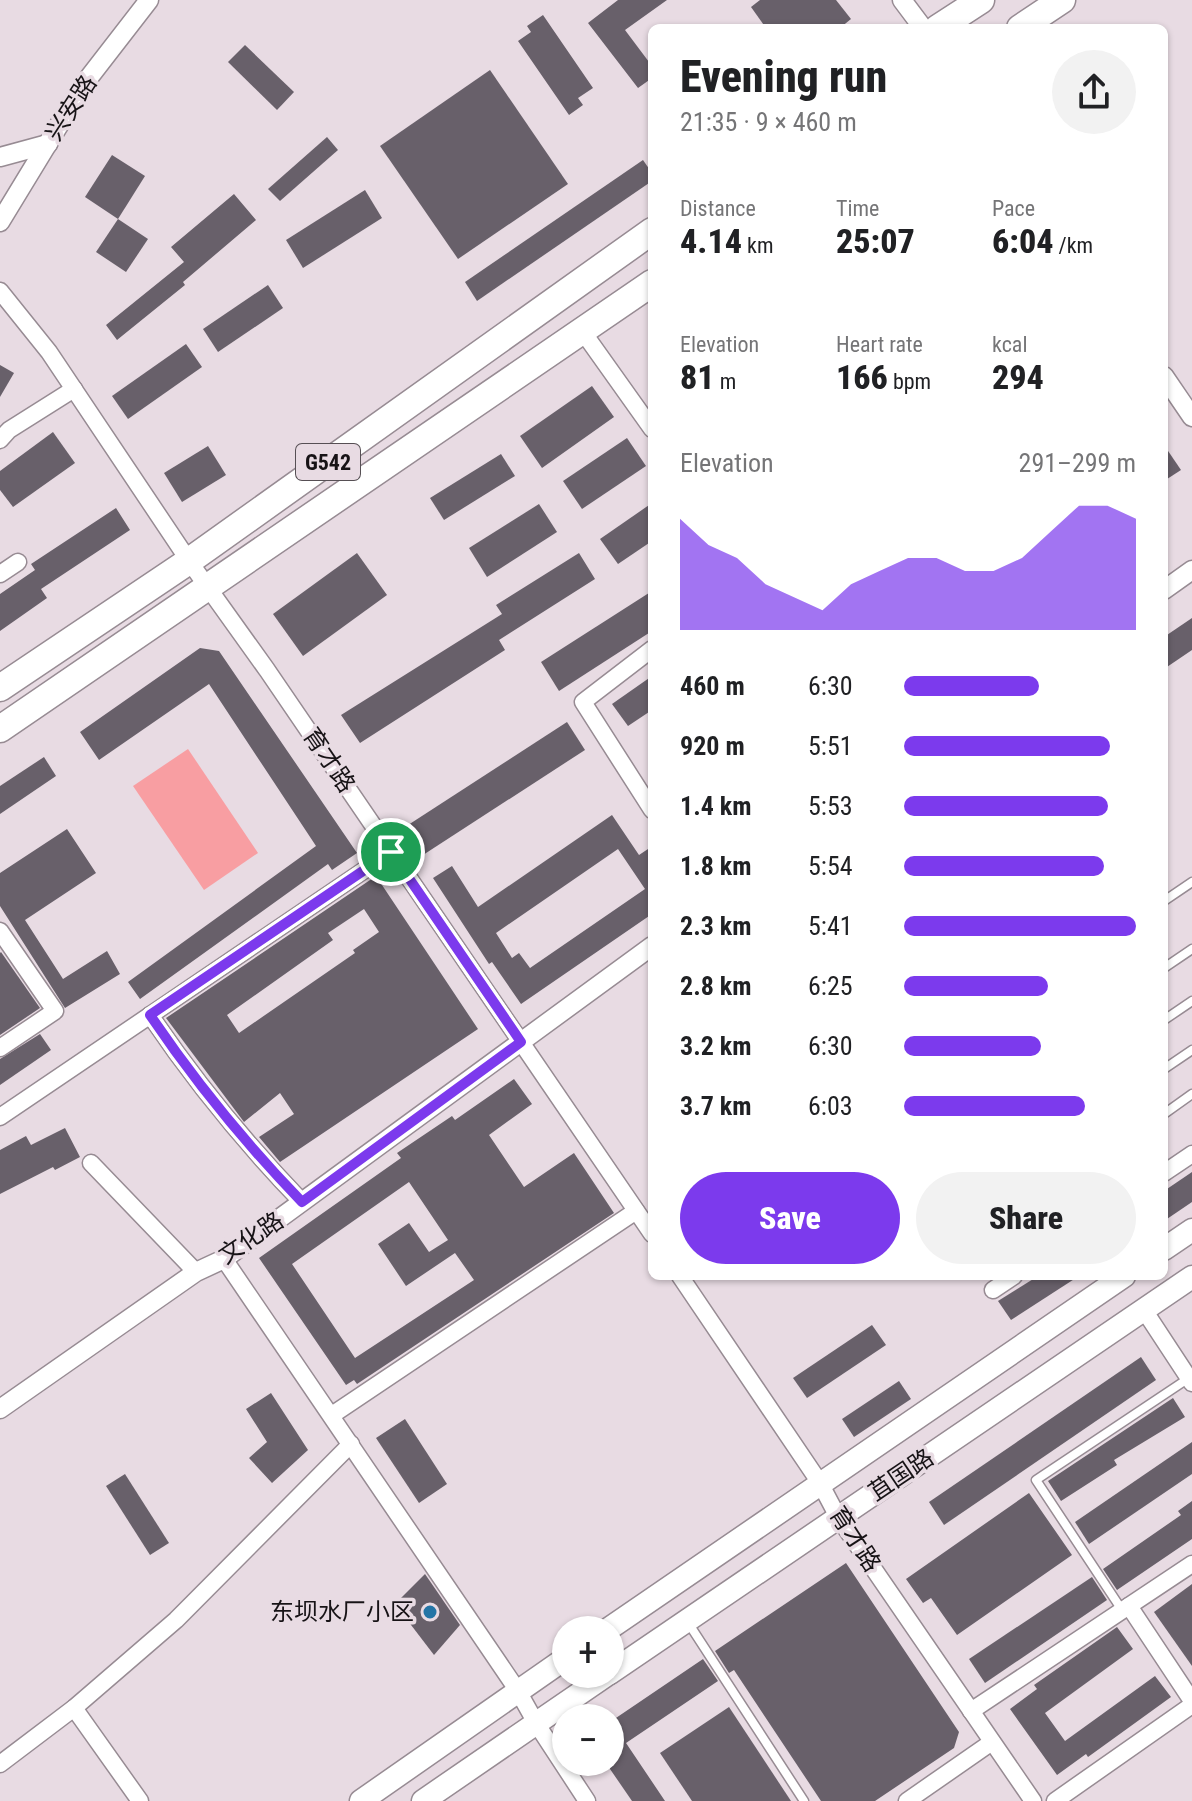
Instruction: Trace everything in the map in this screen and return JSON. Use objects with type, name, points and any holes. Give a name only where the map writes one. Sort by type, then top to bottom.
[{"type":"highway","points":[[944,24],[981,0]]},
{"type":"highway","points":[[1026,24],[1062,0]]},
{"type":"highway","name":"G542","points":[[0,688],[189,561],[648,234]]},
{"type":"highway","name":"G542","points":[[0,729],[648,286]]},
{"type":"main road","points":[[1168,1246],[1192,1230]]},
{"type":"main road","name":"苴国路","points":[[624,1663],[1192,1277]]},
{"type":"main road","name":"苴国路","points":[[624,1618],[1118,1280]]},
{"type":"main road","points":[[361,1801],[552,1668]]},
{"type":"main road","name":"苴国路","points":[[423,1801],[587,1688]]},
{"type":"street","name":"兴安路","points":[[0,222],[84,84],[149,0]]},
{"type":"street","points":[[902,0],[920,24]]},
{"type":"street","points":[[0,157],[48,144]]},
{"type":"street","name":"育才路","points":[[0,291],[49,352],[648,1228]]},
{"type":"street","points":[[583,332],[648,423]]},
{"type":"street","points":[[1168,382],[1192,417]]},
{"type":"street","points":[[0,440],[9,430],[74,389]]},
{"type":"street","points":[[0,574],[18,562]]},
{"type":"street","points":[[1168,587],[1192,570]]},
{"type":"street","points":[[648,652],[583,702],[648,804]]},
{"type":"street","points":[[0,1117],[391,852]]},
{"type":"street","points":[[0,931],[55,1011],[0,1048]]},
{"type":"street","name":"文化路","points":[[0,1409],[196,1272],[224,1259],[648,949]]},
{"type":"street","points":[[150,1015],[227,1119],[302,1202]]},
{"type":"street","points":[[1168,1170],[1192,1154]]},
{"type":"street","points":[[91,1163],[196,1272]]},
{"type":"street","points":[[332,1415],[636,1211]]},
{"type":"street","points":[[224,1259],[518,1691],[587,1801]]},
{"type":"street","name":"育才路","points":[[683,1280],[820,1483],[838,1517],[1033,1801]]},
{"type":"street","points":[[993,1290],[1008,1280]]},
{"type":"street","points":[[1144,1310],[1190,1380]]},
{"type":"street","points":[[0,1764],[74,1708],[176,1620],[351,1444]]},
{"type":"street","points":[[971,1711],[1192,1564]]},
{"type":"street","points":[[1055,1801],[1192,1703],[1125,1608]]},
{"type":"street","points":[[74,1708],[140,1801]]},
{"type":"street","points":[[907,1801],[992,1742]]},
{"type":"lane","points":[[1168,898],[1192,882]]},
{"type":"lane","points":[[1168,965],[1192,949]]},
{"type":"lane","points":[[1168,1017],[1192,1001]]},
{"type":"lane","points":[[1168,1066],[1192,1050]]},
{"type":"lane","points":[[1168,1111],[1192,1094]]},
{"type":"lane","points":[[1125,1608],[1036,1480],[1190,1380]]},
{"type":"lane","points":[[687,1621],[804,1801]]},
{"type":"shaded area","points":[[188,749],[258,853],[204,890],[133,786]]},
{"type":"building","points":[[618,0],[667,0],[625,30],[648,61],[648,81],[638,88],[588,23]]},
{"type":"building","points":[[760,0],[836,0],[851,19],[845,24],[763,24],[751,7]]},
{"type":"building","points":[[543,15],[593,88],[578,98],[583,105],[569,115],[518,41],[531,32],[527,26]]},
{"type":"building","points":[[245,45],[294,92],[277,110],[228,62]]},
{"type":"building","points":[[490,70],[568,184],[458,259],[380,146]]},
{"type":"building","points":[[327,137],[338,150],[280,201],[268,189]]},
{"type":"building","points":[[112,155],[145,176],[118,219],[85,197]]},
{"type":"building","points":[[643,160],[648,167],[648,184],[477,301],[465,282]]},
{"type":"building","points":[[365,190],[382,218],[303,268],[286,240]]},
{"type":"building","points":[[234,194],[256,220],[183,282],[185,285],[117,340],[106,325],[184,262],[171,247]]},
{"type":"building","points":[[118,219],[148,239],[126,272],[96,252]]},
{"type":"building","points":[[268,285],[283,308],[218,352],[203,329]]},
{"type":"building","points":[[186,344],[202,367],[128,419],[112,396]]},
{"type":"building","points":[[0,365],[14,373],[0,397]]},
{"type":"building","points":[[592,386],[614,417],[542,468],[520,436]]},
{"type":"building","points":[[53,432],[75,463],[13,507],[0,490],[0,471]]},
{"type":"building","points":[[627,438],[646,466],[582,509],[563,481]]},
{"type":"building","points":[[208,446],[226,475],[182,502],[164,473]]},
{"type":"building","points":[[1168,451],[1181,470],[1168,478]]},
{"type":"building","points":[[501,454],[515,476],[444,520],[430,498]]},
{"type":"building","points":[[539,504],[557,532],[487,577],[469,548]]},
{"type":"building","points":[[648,506],[648,544],[618,564],[600,539]]},
{"type":"building","points":[[116,508],[130,530],[41,589],[47,598],[0,631],[0,594],[35,570],[31,564]]},
{"type":"building","points":[[357,553],[387,595],[303,656],[273,614]]},
{"type":"building","points":[[579,553],[595,579],[499,640],[505,650],[360,743],[341,715],[502,614],[496,605]]},
{"type":"building","points":[[648,594],[648,634],[559,691],[541,662]]},
{"type":"building","points":[[1192,618],[1192,650],[1168,666],[1168,634]]},
{"type":"building","points":[[200,648],[219,651],[357,853],[332,870],[328,864],[140,999],[128,982],[316,846],[209,684],[99,760],[80,732]]},
{"type":"building","points":[[648,679],[648,713],[628,726],[612,704]]},
{"type":"building","points":[[567,722],[585,750],[423,855],[405,827]]},
{"type":"building","points":[[44,757],[56,776],[0,814],[0,786]]},
{"type":"building","points":[[612,815],[639,855],[648,849],[648,917],[521,1004],[492,962],[489,964],[433,878],[452,866],[478,907]],"holes":[[[618,849],[645,889],[530,968],[519,953],[512,958],[496,933]]]},
{"type":"building","points":[[67,829],[96,873],[25,920],[63,979],[107,951],[120,974],[65,1008],[0,906],[0,873]]},
{"type":"building","points":[[376,876],[478,1029],[280,1162],[259,1137],[294,1114],[280,1093],[244,1122],[166,1018]],"holes":[[[364,909],[379,932],[353,950],[355,953],[239,1033],[227,1015],[333,940],[328,933]]]},
{"type":"building","points":[[0,953],[40,1008],[0,1035]]},
{"type":"building","points":[[40,1034],[51,1050],[0,1085],[0,1059]]},
{"type":"building","points":[[514,1079],[532,1104],[489,1135],[524,1187],[574,1153],[614,1213],[357,1384],[354,1380],[346,1385],[259,1258],[401,1158],[397,1153],[452,1116],[455,1120]],"holes":[[[409,1182],[448,1240],[429,1252],[409,1223],[378,1244],[406,1286],[455,1253],[474,1280],[355,1358],[292,1264]]]},
{"type":"building","points":[[65,1128],[80,1157],[0,1194],[0,1150],[26,1136],[31,1145]]},
{"type":"building","points":[[1192,1172],[1192,1202],[1168,1218],[1168,1188]]},
{"type":"building","points":[[1032,1280],[1073,1280],[1011,1320],[998,1301]]},
{"type":"building","points":[[872,1325],[886,1345],[807,1398],[793,1378]]},
{"type":"building","points":[[1141,1357],[1156,1380],[944,1525],[929,1502]]},
{"type":"building","points":[[899,1381],[911,1399],[854,1437],[842,1419]]},
{"type":"building","points":[[271,1393],[308,1450],[272,1483],[249,1458],[267,1442],[246,1409]]},
{"type":"building","points":[[1173,1398],[1185,1417],[1114,1460],[1117,1465],[1061,1501],[1048,1481]]},
{"type":"building","points":[[405,1419],[447,1484],[419,1503],[376,1438]]},
{"type":"building","points":[[1192,1442],[1192,1474],[1089,1544],[1075,1522]]},
{"type":"building","points":[[125,1474],[169,1543],[150,1555],[106,1486]]},
{"type":"building","points":[[1029,1493],[1072,1555],[957,1635],[931,1598],[923,1603],[906,1579]]},
{"type":"building","points":[[1192,1501],[1192,1539],[1117,1590],[1103,1569],[1181,1515],[1178,1511]]},
{"type":"building","points":[[846,1563],[959,1732],[954,1748],[875,1801],[821,1801],[734,1670],[729,1673],[715,1651]]},
{"type":"building","name":"东坝水厂小区","points":[[425,1574],[460,1625],[434,1655],[395,1604]]},
{"type":"building","points":[[1092,1577],[1107,1600],[985,1683],[969,1659]]},
{"type":"building","points":[[1192,1584],[1192,1666],[1154,1612]]},
{"type":"building","points":[[1117,1627],[1133,1649],[1045,1713],[1065,1741],[1155,1676],[1171,1697],[1088,1757],[1086,1754],[1057,1775],[1010,1709],[1037,1689],[1034,1685]]},
{"type":"building","points":[[703,1659],[718,1681],[626,1743],[665,1801],[632,1801],[615,1776],[624,1776],[624,1713]]},
{"type":"building","points":[[729,1707],[791,1801],[692,1801],[660,1753]]},
{"type":"place","name":"东坝水厂小区","points":[[430,1612]]},
{"type":"route","points":[[391,852],[521,1042],[302,1202],[203,1090],[150,1015],[391,852]]}]
